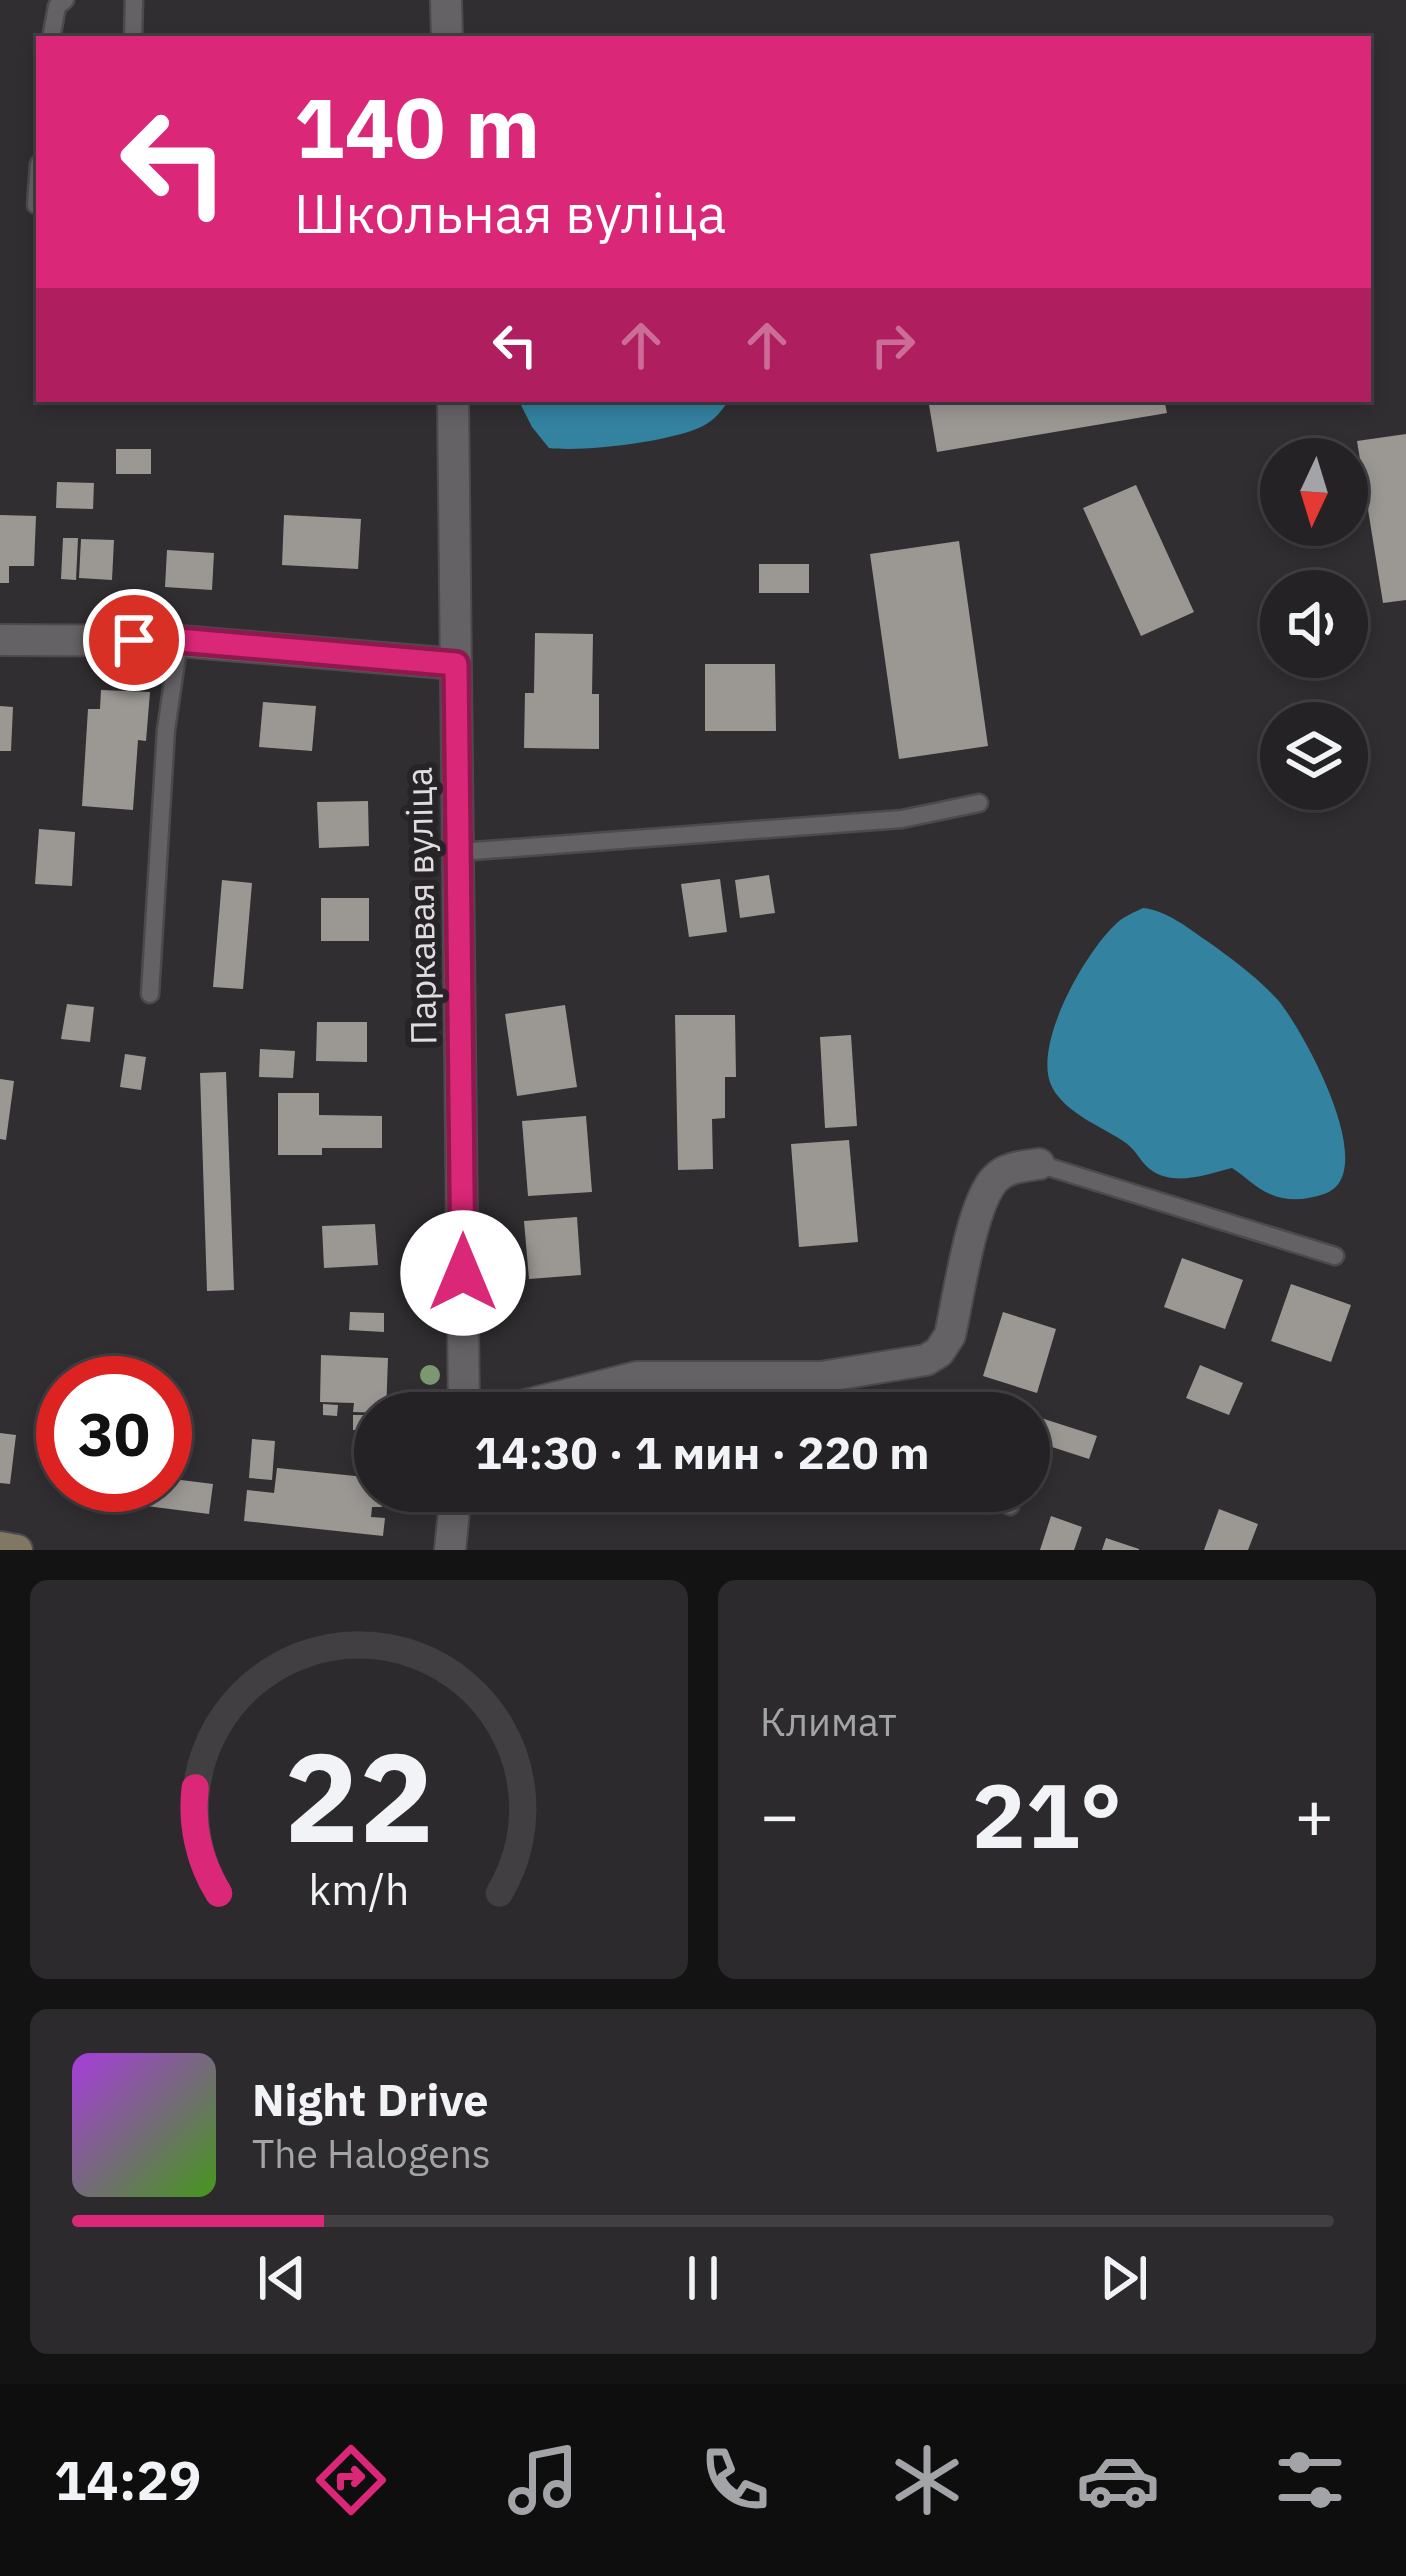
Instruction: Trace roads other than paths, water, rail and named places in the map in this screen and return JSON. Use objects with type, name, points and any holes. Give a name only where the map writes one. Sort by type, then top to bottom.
[{"type":"street","points":[[446,0],[447,36]]},
{"type":"street","name":"Паркавая вуліца","points":[[453,402],[464,1392]]},
{"type":"street","points":[[0,640],[178,640],[456,664]]},
{"type":"street","points":[[577,1392],[637,1377],[821,1377],[926,1360],[950,1336],[979,1209],[994,1179],[1012,1168],[1039,1164]]},
{"type":"street","points":[[450,1550],[454,1512]]},
{"type":"street","points":[[0,1547],[16,1550]]},
{"type":"lane","points":[[52,36],[57,6],[65,0]]},
{"type":"lane","points":[[133,36],[134,0]]},
{"type":"lane","points":[[150,994],[165,751],[178,640]]},
{"type":"lane","points":[[460,852],[902,819],[979,803]]},
{"type":"lane","points":[[1039,1164],[1334,1256]]},
{"type":"lane","points":[[821,1377],[834,1392]]},
{"type":"water","points":[[520,402],[728,402],[711,421],[689,432],[627,444],[549,448]]},
{"type":"water","points":[[1143,908],[1176,920],[1225,954],[1290,1016],[1319,1069],[1342,1132],[1345,1159],[1340,1181],[1324,1194],[1277,1197],[1232,1168],[1191,1178],[1160,1175],[1126,1143],[1058,1097],[1047,1069],[1055,1024],[1065,1000],[1105,935]]}]
